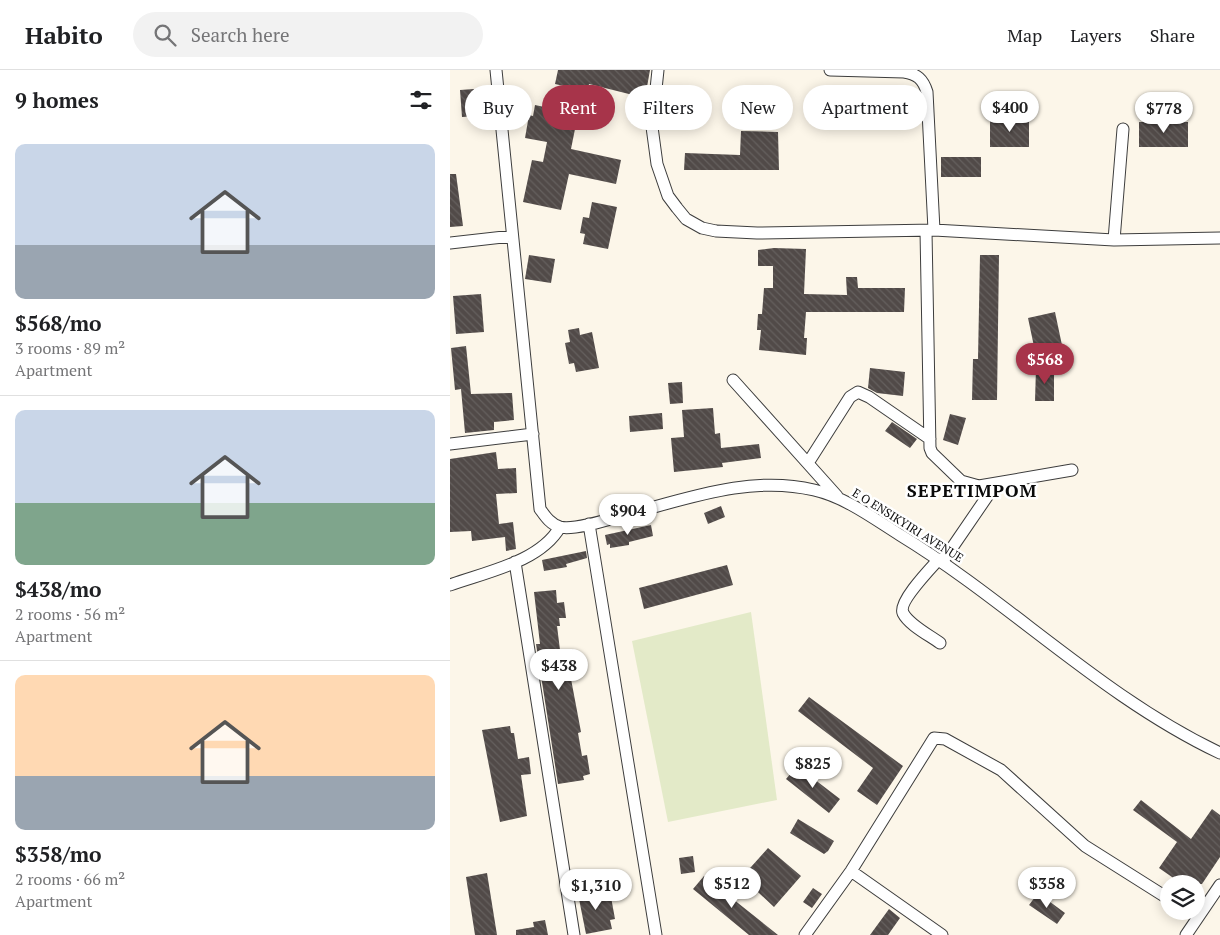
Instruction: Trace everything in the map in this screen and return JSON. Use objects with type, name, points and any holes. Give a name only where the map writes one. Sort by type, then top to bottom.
[{"type":"street","points":[[450,585],[515,562],[547,545],[560,527],[547,519],[540,509],[496,70]]},
{"type":"street","points":[[658,70],[652,127],[657,164],[668,196],[693,225],[716,231],[757,233],[930,231],[1114,240],[1220,238]]},
{"type":"street","points":[[830,70],[904,72],[913,74],[924,84],[927,92],[930,231],[930,448],[936,458],[961,481],[979,486],[995,485],[1072,470]]},
{"type":"street","points":[[1114,240],[1123,129]]},
{"type":"street","points":[[450,242],[512,236]]},
{"type":"street","points":[[733,380],[839,498]]},
{"type":"street","points":[[808,463],[850,397],[858,392],[869,396],[930,440]]},
{"type":"street","points":[[450,444],[533,434]]},
{"type":"street","name":"E O ENSIKYIRI AVENUE","points":[[560,527],[589,524],[746,485],[782,484],[815,490],[839,498],[941,560],[1095,677],[1182,735],[1220,753]]},
{"type":"street","points":[[940,643],[907,618],[902,611],[902,606],[941,560],[995,485]]},
{"type":"street","points":[[589,524],[656,935]]},
{"type":"street","points":[[515,562],[574,935]]},
{"type":"street","points":[[805,935],[851,871],[919,765],[934,738],[945,739],[1001,770],[1085,846],[1160,893]]},
{"type":"street","points":[[851,871],[942,935]]},
{"type":"street","points":[[1205,901],[1220,885]]},
{"type":"street","points":[[1186,935],[1190,920]]},
{"type":"green space","points":[[751,612],[777,800],[668,822],[632,641]]},
{"type":"building","points":[[558,70],[650,70],[647,85],[625,85],[625,93],[615,90],[615,85],[555,84]]},
{"type":"building","points":[[460,90],[465,90],[465,117],[462,117]]},
{"type":"building","points":[[535,105],[542,107],[542,130],[575,130],[571,149],[621,160],[616,184],[569,174],[561,210],[523,202],[532,160],[543,162],[547,142],[525,138],[526,130],[532,130],[532,116]]},
{"type":"building","points":[[990,119],[1029,119],[1029,147],[990,147]]},
{"type":"building","points":[[1139,122],[1188,122],[1188,147],[1139,147]]},
{"type":"building","points":[[741,131],[778,132],[779,170],[684,170],[685,153],[740,155]]},
{"type":"building","points":[[941,157],[981,157],[981,177],[941,177]]},
{"type":"building","points":[[450,174],[456,174],[463,226],[450,227]]},
{"type":"building","points":[[592,202],[617,207],[608,249],[583,244],[585,234],[580,233],[583,217],[589,218]]},
{"type":"building","points":[[774,248],[806,249],[804,294],[847,295],[846,277],[857,277],[858,288],[905,288],[904,312],[806,312],[804,338],[807,338],[806,355],[759,350],[761,330],[757,330],[758,314],[762,314],[764,288],[773,288],[773,266],[758,266],[758,250]]},
{"type":"building","points":[[529,255],[555,259],[551,283],[525,279]]},
{"type":"building","points":[[980,255],[999,255],[997,400],[972,400],[973,359],[978,359]]},
{"type":"building","points":[[481,294],[484,332],[456,334],[453,296]]},
{"type":"building","points":[[1055,312],[1063,350],[1036,356],[1028,318]]},
{"type":"building","points":[[579,328],[580,335],[592,332],[599,368],[576,372],[574,363],[569,364],[565,343],[570,342],[568,330]]},
{"type":"building","points":[[466,346],[471,394],[512,393],[514,420],[494,422],[494,430],[465,433],[461,389],[455,390],[451,348]]},
{"type":"building","points":[[870,368],[905,372],[903,396],[877,393],[868,388]]},
{"type":"building","points":[[1036,368],[1054,369],[1054,401],[1035,401]]},
{"type":"building","points":[[682,382],[683,403],[670,404],[668,383]]},
{"type":"building","points":[[713,408],[715,434],[720,433],[721,448],[759,444],[761,458],[722,463],[723,467],[674,472],[671,438],[684,437],[682,410]]},
{"type":"building","points":[[662,413],[663,429],[630,432],[629,416]]},
{"type":"building","points":[[950,414],[966,418],[958,445],[943,440]]},
{"type":"building","points":[[892,422],[917,439],[910,448],[885,431]]},
{"type":"building","points":[[496,452],[498,469],[516,468],[517,493],[496,494],[499,524],[513,522],[516,549],[506,551],[505,537],[472,541],[471,531],[450,532],[450,459]]},
{"type":"building","points":[[721,506],[725,517],[708,524],[704,513]]},
{"type":"building","points":[[651,525],[653,536],[629,542],[629,545],[610,548],[610,544],[607,545],[605,535]]},
{"type":"building","points":[[586,551],[587,558],[566,564],[567,567],[544,571],[542,560]]},
{"type":"building","points":[[727,565],[733,585],[644,609],[639,588]]},
{"type":"building","points":[[556,590],[557,603],[564,602],[566,618],[559,618],[560,626],[557,626],[560,650],[573,649],[575,662],[568,663],[581,732],[578,733],[582,756],[587,755],[590,774],[583,776],[584,780],[558,784],[536,644],[540,644],[534,592]]},
{"type":"building","points":[[809,697],[903,766],[877,805],[857,791],[873,768],[798,711]]},
{"type":"building","points":[[510,726],[511,733],[514,733],[518,759],[529,757],[531,774],[521,775],[527,816],[500,822],[482,730]]},
{"type":"building","points":[[797,766],[840,799],[829,813],[786,779]]},
{"type":"building","points":[[1141,800],[1191,839],[1212,809],[1220,815],[1220,857],[1205,880],[1205,875],[1169,875],[1159,868],[1177,842],[1133,810]]},
{"type":"building","points":[[798,819],[834,841],[828,851],[824,854],[790,833]]},
{"type":"building","points":[[768,848],[801,876],[774,907],[742,877]]},
{"type":"building","points":[[693,856],[695,872],[681,874],[679,858]]},
{"type":"building","points":[[487,873],[497,935],[475,935],[466,877]]},
{"type":"building","points":[[704,876],[778,935],[749,935],[693,889]]},
{"type":"building","points":[[813,888],[822,894],[812,908],[803,902]]},
{"type":"building","points":[[604,889],[606,898],[611,897],[615,919],[610,920],[612,929],[586,934],[578,894]]},
{"type":"building","points":[[1038,893],[1065,913],[1057,924],[1029,905]]},
{"type":"building","points":[[889,909],[900,918],[888,935],[870,935]]},
{"type":"building","points":[[545,920],[548,935],[516,935],[516,930],[534,927],[533,922]]},
{"type":"district","name":"SEPETIMPOM","points":[[972,490]]}]
